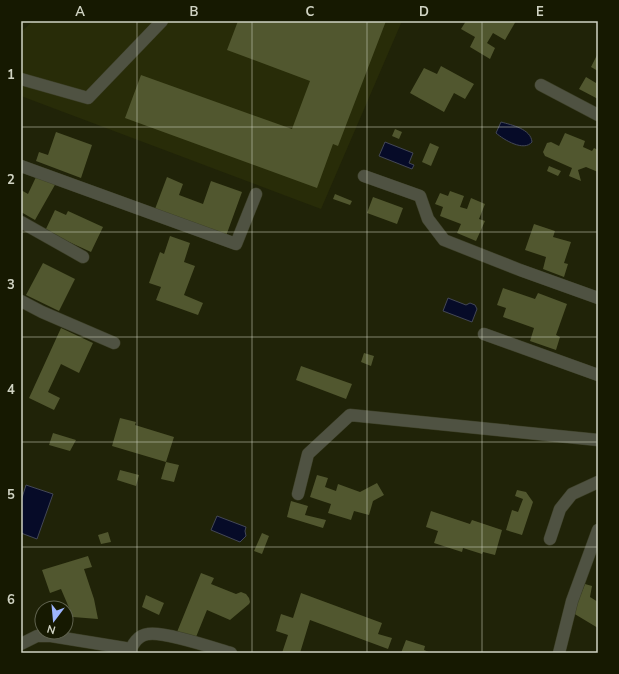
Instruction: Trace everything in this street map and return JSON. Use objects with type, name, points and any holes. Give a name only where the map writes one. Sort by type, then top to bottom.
[{"type":"street","points":[[21,79],[88,98],[162,21]]},
{"type":"street","points":[[540,85],[598,115]]},
{"type":"street","points":[[21,166],[236,244],[256,194]]},
{"type":"street","points":[[364,176],[420,196],[428,219],[444,240],[520,270],[598,298]]},
{"type":"street","points":[[21,222],[83,257]]},
{"type":"street","points":[[21,302],[114,343]]},
{"type":"street","points":[[484,334],[598,375]]},
{"type":"street","points":[[298,494],[308,454],[350,415],[598,440]]},
{"type":"street","points":[[550,539],[560,509],[572,494],[598,482]]},
{"type":"street","points":[[559,653],[572,601],[598,530]]},
{"type":"street","points":[[21,644],[37,636],[51,636],[131,651],[137,639],[148,634],[162,634],[231,653]]},
{"type":"shaded area","points":[[33,21],[402,21],[321,209],[21,96],[21,32]]},
{"type":"water","points":[[501,122],[525,131],[531,138],[532,142],[524,146],[514,144],[504,139],[496,133]]},
{"type":"water","points":[[385,142],[413,153],[409,163],[414,165],[412,169],[379,156]]},
{"type":"water","points":[[448,298],[466,305],[470,303],[475,305],[477,309],[472,322],[443,311]]},
{"type":"water","points":[[26,485],[53,494],[37,539],[21,533],[21,501]]},
{"type":"water","points":[[217,516],[246,527],[246,536],[240,542],[211,530]]},
{"type":"building","points":[[238,21],[386,21],[338,146],[333,144],[317,188],[125,118],[141,75],[292,129],[310,81],[227,50]]},
{"type":"building","points":[[466,21],[516,21],[505,40],[493,33],[487,43],[495,48],[490,59],[470,47],[475,37],[461,29]]},
{"type":"building","points":[[598,53],[598,71],[591,67]]},
{"type":"building","points":[[441,66],[474,84],[465,99],[454,93],[444,112],[410,93],[424,68],[437,74]]},
{"type":"building","points":[[586,77],[596,83],[598,78],[598,99],[579,89]]},
{"type":"building","points":[[395,129],[402,132],[399,139],[392,136]]},
{"type":"building","points":[[56,132],[92,145],[81,178],[36,161],[39,152],[48,155]]},
{"type":"building","points":[[565,133],[585,141],[583,147],[592,151],[594,148],[598,150],[598,172],[586,167],[578,170],[581,181],[569,176],[572,168],[545,156],[543,152],[547,143],[551,142],[559,146]]},
{"type":"building","points":[[430,143],[439,147],[431,166],[422,162]]},
{"type":"building","points":[[549,166],[561,171],[558,176],[547,171]]},
{"type":"building","points":[[36,177],[56,183],[35,220],[21,212],[21,190],[28,194]]},
{"type":"building","points":[[167,177],[183,184],[179,195],[203,204],[211,181],[242,192],[226,236],[155,209]]},
{"type":"building","points":[[450,191],[464,196],[460,207],[467,209],[471,198],[485,204],[479,219],[485,221],[476,241],[457,233],[461,224],[440,216],[443,207],[435,204],[440,193],[448,196]]},
{"type":"building","points":[[335,194],[352,201],[350,205],[333,199]]},
{"type":"building","points":[[373,197],[403,208],[397,224],[367,213]]},
{"type":"building","points":[[55,210],[66,215],[68,211],[103,227],[91,252],[45,231]]},
{"type":"building","points":[[534,224],[555,231],[553,237],[571,242],[564,263],[568,264],[564,277],[543,269],[546,257],[525,250]]},
{"type":"building","points":[[170,236],[190,243],[184,262],[195,266],[184,295],[203,303],[198,315],[156,300],[161,287],[149,283],[160,252],[164,254]]},
{"type":"building","points":[[43,263],[75,279],[59,311],[26,295]]},
{"type":"building","points":[[503,288],[535,299],[538,293],[567,304],[556,335],[560,337],[556,350],[530,341],[534,328],[503,317],[506,308],[497,305]]},
{"type":"building","points":[[61,328],[93,343],[79,373],[61,364],[48,392],[60,398],[54,410],[29,398]]},
{"type":"building","points":[[364,353],[374,356],[371,366],[361,362]]},
{"type":"building","points":[[301,366],[352,384],[346,399],[296,380]]},
{"type":"building","points":[[120,418],[136,422],[135,425],[174,437],[166,462],[112,446]]},
{"type":"building","points":[[53,433],[76,440],[70,451],[49,445]]},
{"type":"building","points":[[166,462],[179,465],[174,482],[161,479]]},
{"type":"building","points":[[120,470],[139,475],[136,486],[117,480]]},
{"type":"building","points":[[317,475],[328,478],[325,487],[336,491],[338,484],[360,492],[377,483],[384,495],[373,501],[369,515],[354,511],[351,520],[328,513],[331,504],[310,497]]},
{"type":"building","points":[[517,490],[526,492],[533,502],[522,535],[506,530],[512,510],[518,512],[523,499],[515,496]]},
{"type":"building","points":[[291,501],[308,506],[305,515],[326,520],[323,528],[287,517]]},
{"type":"building","points":[[431,511],[470,524],[472,520],[502,530],[495,555],[483,552],[482,554],[463,548],[462,552],[434,543],[438,531],[426,527]]},
{"type":"building","points":[[108,532],[111,542],[101,544],[98,535]]},
{"type":"building","points":[[262,533],[269,536],[262,554],[254,551]]},
{"type":"building","points":[[88,556],[92,567],[84,569],[94,599],[98,619],[74,617],[74,600],[66,600],[61,589],[50,593],[42,570]]},
{"type":"building","points":[[201,573],[214,578],[211,584],[236,594],[241,592],[246,594],[250,602],[230,620],[207,610],[196,637],[177,632]]},
{"type":"building","points":[[585,584],[592,586],[590,597],[598,602],[598,628],[573,613]]},
{"type":"building","points":[[301,593],[382,623],[378,634],[392,638],[388,649],[310,620],[300,653],[282,653],[288,635],[276,631],[281,614],[293,618]]},
{"type":"building","points":[[146,595],[164,603],[159,615],[142,607]]},
{"type":"building","points":[[406,640],[425,646],[424,650],[431,653],[401,653]]}]
